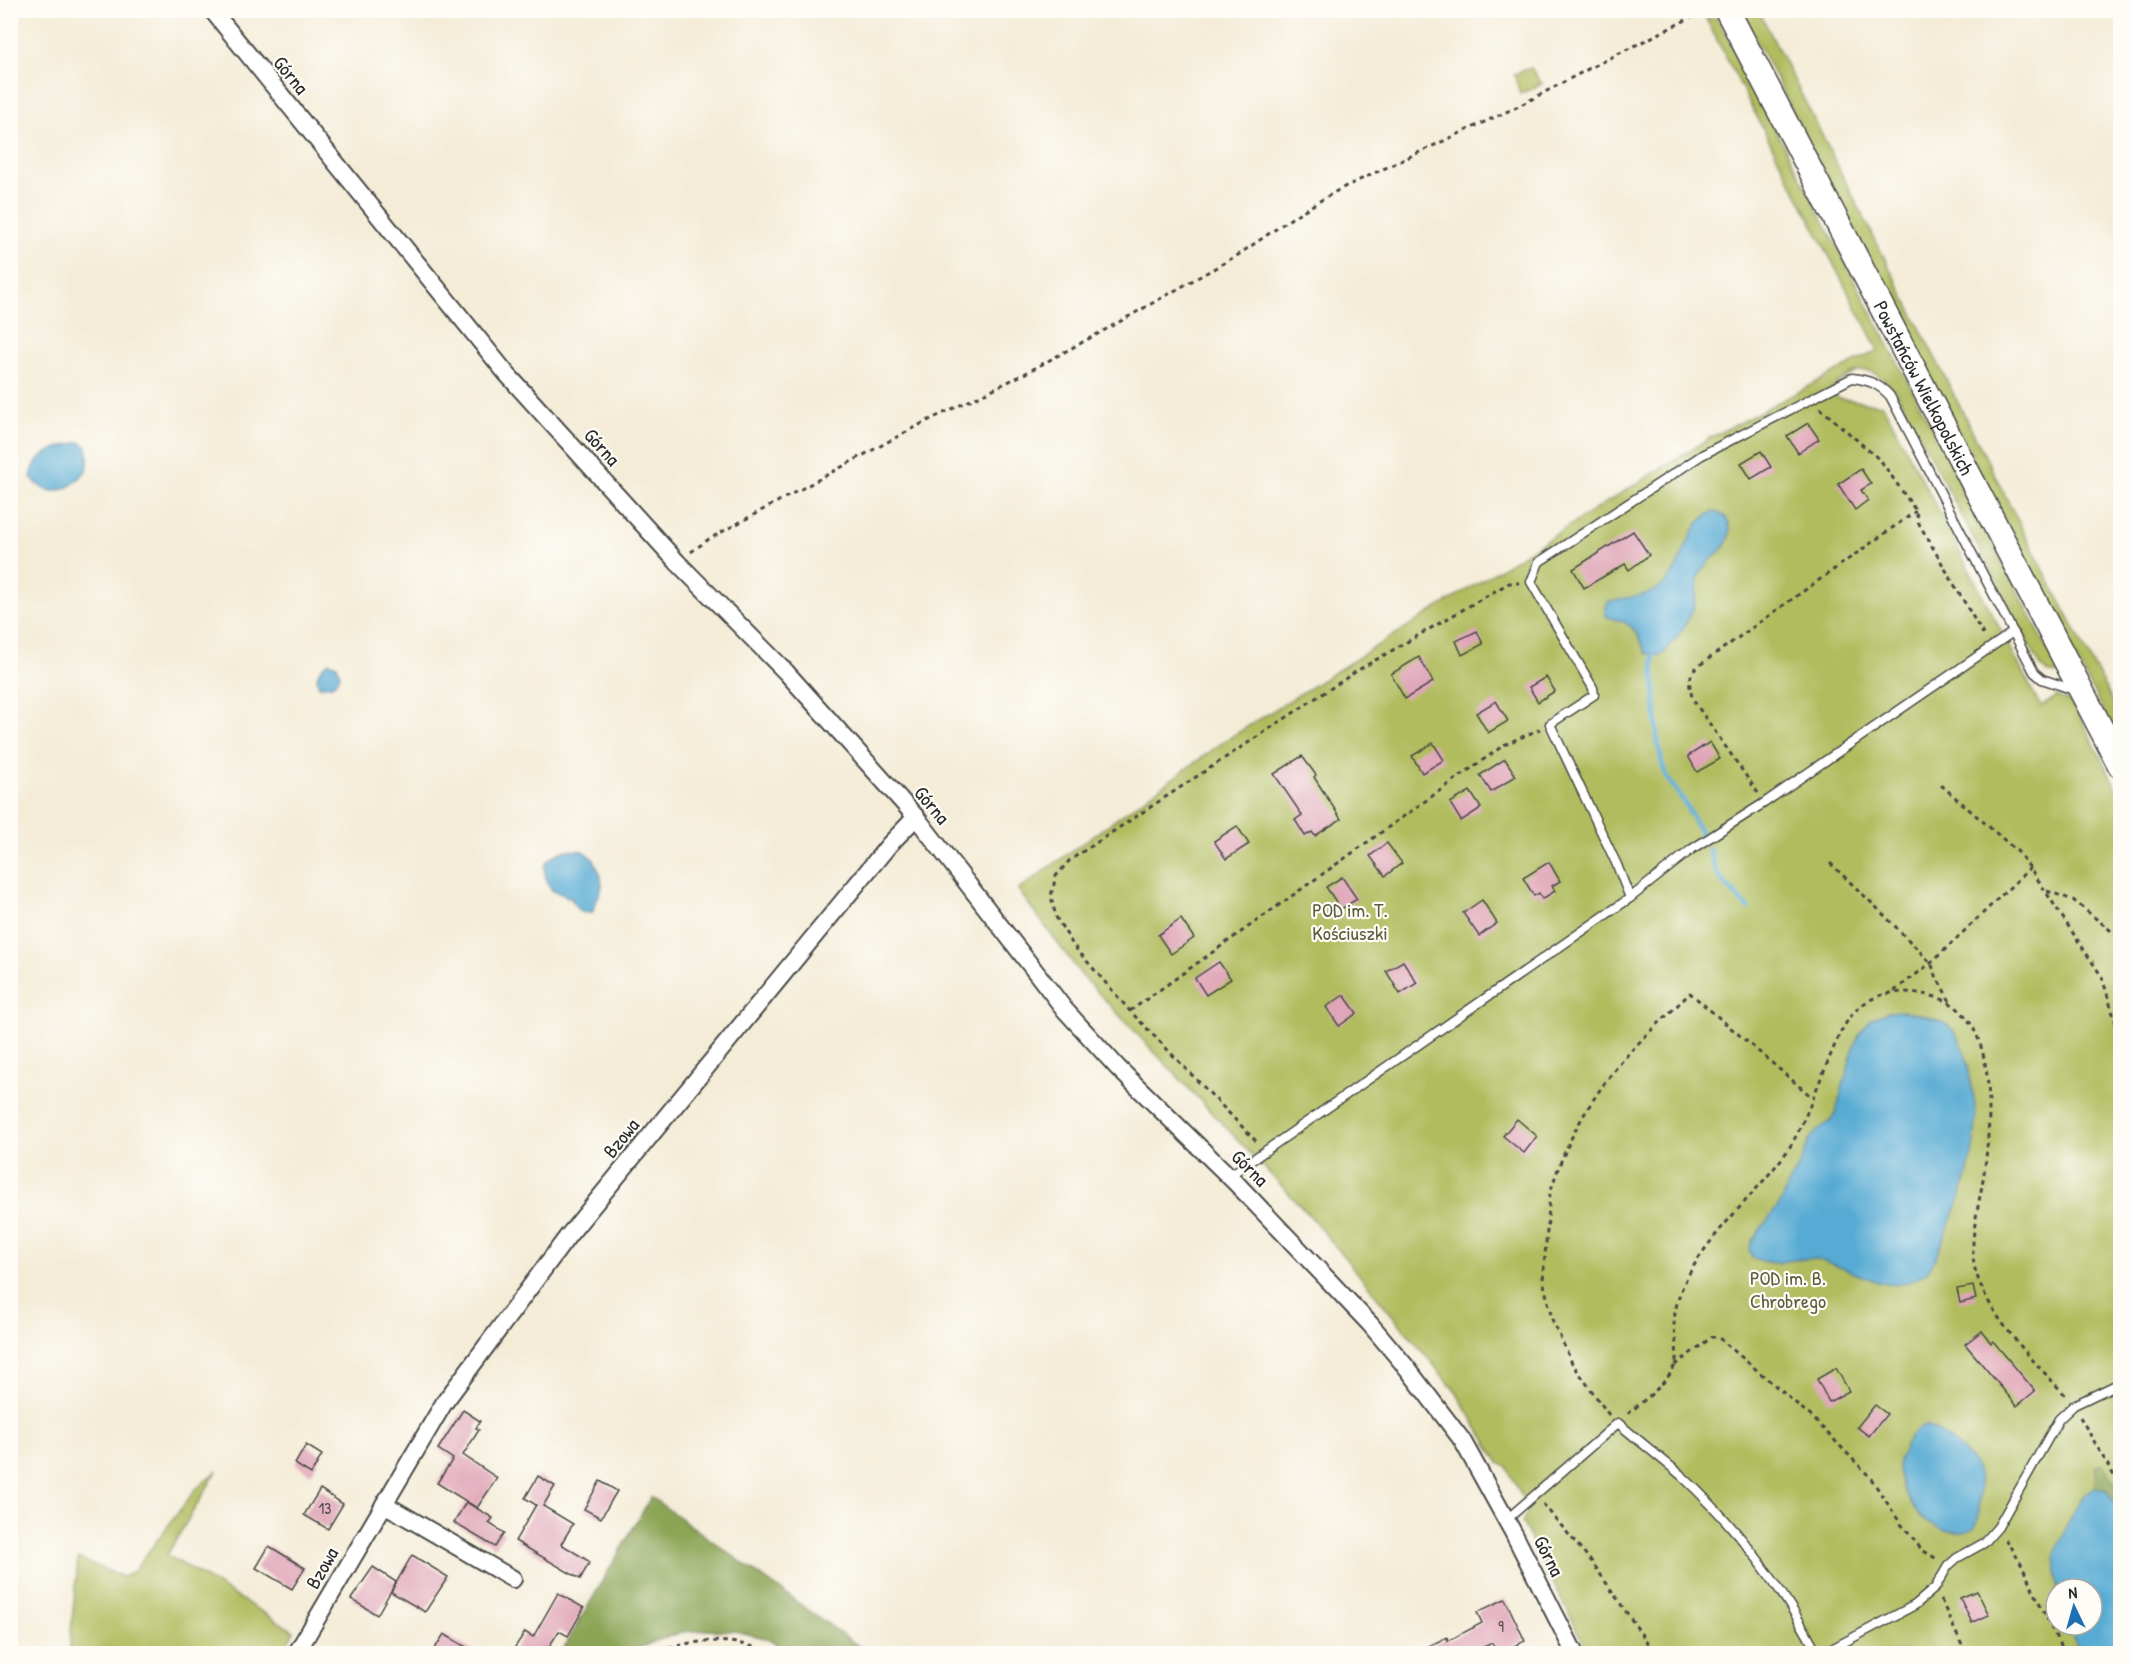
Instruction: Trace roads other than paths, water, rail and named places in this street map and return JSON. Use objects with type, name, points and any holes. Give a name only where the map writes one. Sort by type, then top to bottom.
[{"type":"street","name":"Górna","points":[[212,10],[506,373],[678,563],[786,672],[916,817],[1065,1010],[1118,1068],[1229,1176],[1370,1324],[1407,1368],[1462,1440],[1575,1653]]},
{"type":"street","name":"Powstańców Wielkopolskich","points":[[1727,10],[2121,765]]},
{"type":"street","name":"Bzowa","points":[[296,1653],[444,1403],[568,1236],[881,854],[916,817]]},
{"type":"street","points":[[384,1504],[513,1579]]},
{"type":"lane","points":[[1630,898],[1617,865],[1550,724],[1593,695],[1593,688],[1531,582],[1539,562],[1702,455],[1852,378],[1871,381],[1890,396],[2034,672],[2042,679],[2083,693]]},
{"type":"lane","points":[[1229,1176],[1630,898],[1692,849],[1764,803],[2013,632]]},
{"type":"lane","points":[[1506,1520],[1618,1423],[1681,1476],[1728,1523],[1767,1572],[1820,1653],[1915,1605],[1935,1588],[1948,1566],[1957,1558],[1984,1543],[1998,1527],[2059,1419],[2074,1405],[2121,1383]]},
{"type":"water","points":[[80,442],[87,447],[88,466],[82,476],[72,484],[61,490],[50,491],[42,488],[31,478],[37,462],[48,452]]},
{"type":"water","points":[[1713,512],[1727,519],[1730,533],[1728,540],[1700,574],[1694,606],[1680,633],[1661,656],[1646,653],[1632,628],[1624,622],[1606,616],[1605,610],[1608,602],[1645,594],[1665,583],[1678,565],[1697,525]]},
{"type":"water","points":[[329,662],[337,665],[340,675],[332,685],[319,686],[317,678],[319,672]]},
{"type":"water","points":[[567,850],[583,851],[594,860],[601,876],[602,887],[592,913],[578,910],[571,898],[551,890],[545,876],[548,860]]},
{"type":"water","points":[[1904,1011],[1942,1022],[1955,1033],[1966,1059],[1975,1106],[1976,1122],[1968,1173],[1957,1206],[1931,1267],[1915,1279],[1892,1285],[1814,1259],[1777,1263],[1752,1257],[1749,1249],[1752,1240],[1782,1201],[1809,1140],[1830,1121],[1836,1112],[1853,1049],[1860,1033],[1872,1019],[1887,1012]]},
{"type":"water","points":[[1925,1426],[1940,1433],[1964,1452],[1979,1477],[1978,1518],[1971,1529],[1964,1532],[1946,1530],[1929,1522],[1917,1512],[1904,1490],[1898,1471],[1899,1461],[1910,1437]]},
{"type":"water","points":[[2095,1487],[2106,1490],[2116,1505],[2119,1525],[2115,1609],[2120,1630],[2120,1653],[2081,1653],[2073,1637],[2104,1637],[2104,1577],[2056,1577],[2055,1554],[2068,1522],[2083,1496]]},
{"type":"waterway","points":[[1653,656],[1657,737],[1662,764],[1668,779],[1683,800],[1703,837]]},
{"type":"waterway","points":[[1709,849],[1716,872],[1748,908]]},
{"type":"park label","name":"POD im. T. Kościuszki","points":[[1350,922]]},
{"type":"park label","name":"POD im. B. Chrobrego","points":[[1788,1290]]}]
